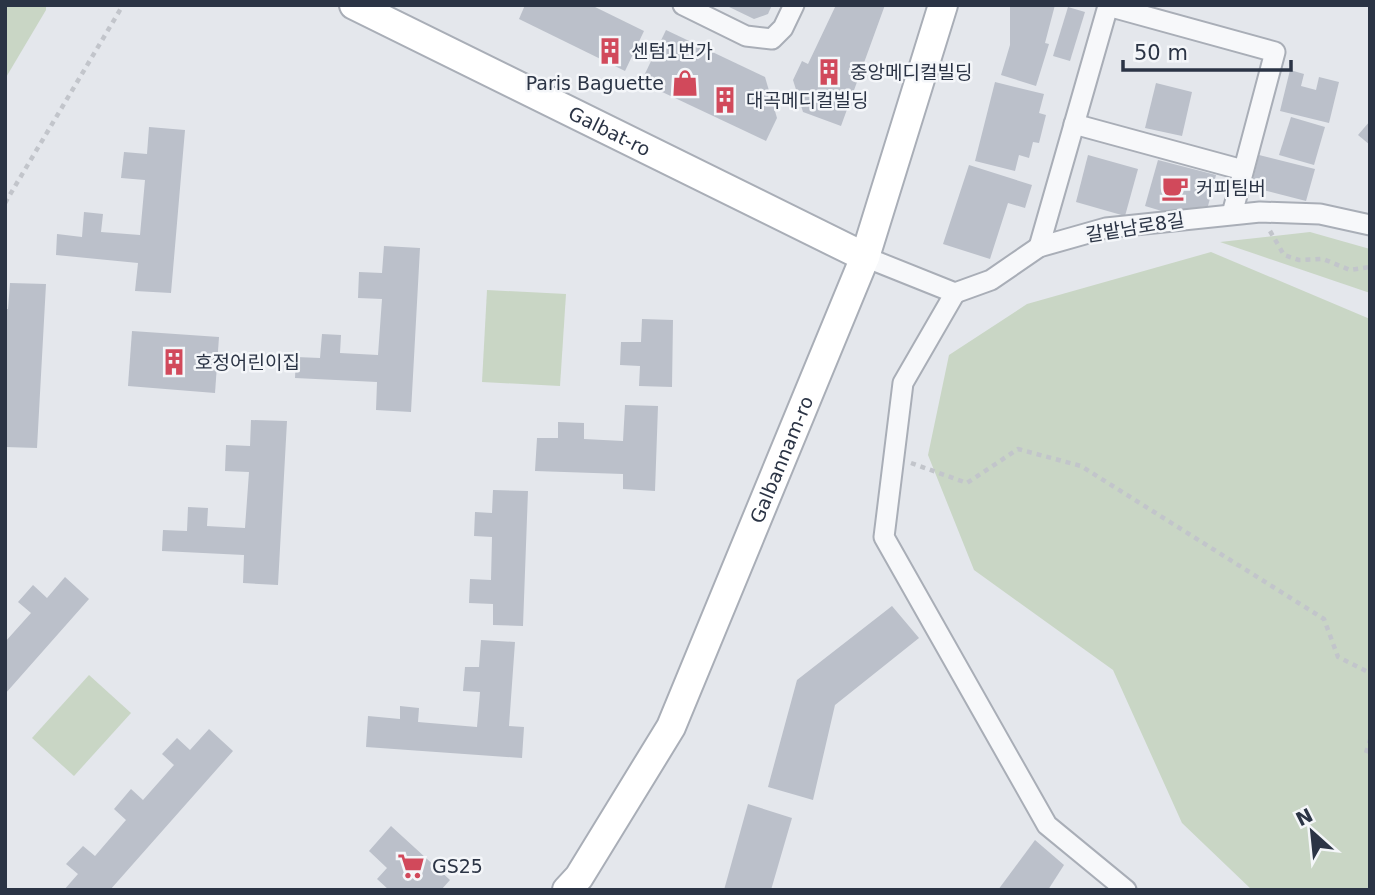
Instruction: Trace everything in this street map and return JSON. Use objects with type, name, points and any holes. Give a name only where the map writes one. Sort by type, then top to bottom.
[{"type":"main road","name":"Galbat-ro","points":[[354,5],[865,257]]},
{"type":"main road","name":"Galbannam-ro","points":[[567,890],[579,877],[671,727],[865,257],[943,5]]},
{"type":"street","points":[[683,5],[746,36],[772,39],[783,28],[794,5]]},
{"type":"street","points":[[1039,247],[1108,6],[1275,52],[1231,214]]},
{"type":"street","points":[[1074,124],[1243,170]]},
{"type":"street","name":"갈밭남로8길","points":[[955,293],[990,280],[1039,247],[1106,228],[1260,212],[1320,214],[1370,225]]},
{"type":"street","points":[[865,257],[955,293],[903,383],[884,537],[1047,825],[1126,890]]},
{"type":"path","points":[[5,202],[123,5]]},
{"type":"path","points":[[1260,212],[1284,255],[1299,261],[1323,259],[1350,270],[1370,267]]},
{"type":"path","points":[[890,490],[909,463],[967,483],[1018,449],[1081,466],[1324,620],[1338,657],[1370,673]]},
{"type":"path","points":[[1366,753],[1370,740]]},
{"type":"green space","points":[[5,5],[46,5],[46,10],[5,79]]},
{"type":"green space","points":[[1310,232],[1370,249],[1370,293],[1220,242]]},
{"type":"green space","points":[[1211,252],[1370,319],[1370,890],[1252,890],[1182,823],[1113,670],[974,570],[928,455],[949,355],[1027,304]]},
{"type":"green space","points":[[487,290],[566,294],[560,386],[482,382]]},
{"type":"green space","points":[[89,675],[131,713],[74,776],[32,738]]},
{"type":"building","name":"센텀1번가","points":[[525,5],[591,5],[644,31],[625,71],[519,19]]},
{"type":"building","points":[[725,5],[772,5],[768,14],[754,19]]},
{"type":"building","name":"중앙메디컬빌딩","points":[[836,5],[885,5],[841,126],[803,112],[793,80],[802,61],[808,64]]},
{"type":"building","points":[[1010,5],[1055,5],[1045,43],[1049,44],[1036,86],[1001,75],[1010,45]]},
{"type":"building","points":[[1068,7],[1085,12],[1070,61],[1053,56]]},
{"type":"building","name":"대곡메디컬빌딩","points":[[666,30],[765,77],[777,118],[766,141],[641,82]]},
{"type":"building","points":[[1290,70],[1304,74],[1301,86],[1316,90],[1319,77],[1339,82],[1329,123],[1280,111]]},
{"type":"building","points":[[995,82],[1044,94],[1039,113],[1046,115],[1039,143],[1033,142],[1029,158],[1019,155],[1015,171],[975,161]]},
{"type":"building","points":[[1156,83],[1192,92],[1182,136],[1145,128]]},
{"type":"building","points":[[1291,117],[1325,127],[1314,165],[1279,155]]},
{"type":"building","points":[[1370,121],[1370,145],[1358,135]]},
{"type":"building","points":[[149,127],[185,130],[171,293],[135,291],[138,263],[56,255],[57,234],[82,237],[84,212],[103,214],[101,232],[140,235],[145,180],[121,178],[124,152],[147,154]]},
{"type":"building","points":[[1088,155],[1138,169],[1125,216],[1076,202]]},
{"type":"building","points":[[1259,155],[1315,169],[1306,201],[1251,187]]},
{"type":"building","points":[[1158,160],[1216,175],[1208,206],[1165,212],[1145,206]]},
{"type":"building","points":[[969,165],[1032,185],[1025,208],[1008,203],[990,259],[943,244]]},
{"type":"building","points":[[384,246],[420,248],[411,412],[376,410],[377,382],[295,378],[296,357],[320,358],[322,334],[341,335],[340,353],[378,355],[382,299],[358,298],[359,272],[382,273]]},
{"type":"building","points":[[10,283],[46,284],[37,448],[5,447],[5,309],[8,309]]},
{"type":"building","points":[[642,319],[673,320],[672,387],[639,386],[640,366],[620,365],[621,342],[641,342]]},
{"type":"building","name":"호정어린이집","points":[[132,331],[219,337],[215,393],[128,386]]},
{"type":"building","points":[[625,405],[658,406],[655,491],[623,489],[623,474],[535,471],[537,438],[558,438],[558,422],[584,423],[584,439],[623,441]]},
{"type":"building","points":[[251,420],[287,421],[278,585],[243,583],[244,555],[162,551],[163,530],[187,531],[188,507],[208,508],[207,526],[245,528],[249,472],[225,471],[226,445],[250,446]]},
{"type":"building","points":[[493,490],[528,491],[523,626],[493,625],[493,604],[469,603],[470,579],[491,580],[492,537],[474,536],[475,512],[492,513]]},
{"type":"building","points":[[65,577],[89,599],[5,694],[5,642],[31,613],[18,602],[33,585],[47,598]]},
{"type":"building","points":[[892,606],[919,638],[835,705],[813,800],[768,787],[797,680]]},
{"type":"building","points":[[481,640],[515,642],[509,726],[524,727],[522,758],[366,747],[368,716],[400,719],[400,706],[419,708],[418,722],[477,727],[480,692],[463,691],[465,667],[479,667]]},
{"type":"building","points":[[209,729],[233,751],[110,890],[64,890],[78,874],[66,864],[83,846],[95,856],[126,820],[114,809],[131,789],[143,800],[174,765],[162,754],[177,738],[190,750]]},
{"type":"building","points":[[748,804],[792,818],[771,890],[724,890]]},
{"type":"building","points":[[391,826],[450,880],[441,890],[389,890],[377,879],[387,868],[369,851]]},
{"type":"building","points":[[1035,840],[1064,865],[1048,890],[998,890]]},
{"type":"place","name":"센텀1번가","points":[[610,51]]},
{"type":"place","name":"중앙메디컬빌딩","points":[[829,72]]},
{"type":"place","name":"Paris Baguette","points":[[685,83]]},
{"type":"place","name":"대곡메디컬빌딩","points":[[725,100]]},
{"type":"place","name":"커피팀버","points":[[1175,188]]},
{"type":"place","name":"호정어린이집","points":[[174,362]]},
{"type":"place","name":"GS25","points":[[411,866]]}]
